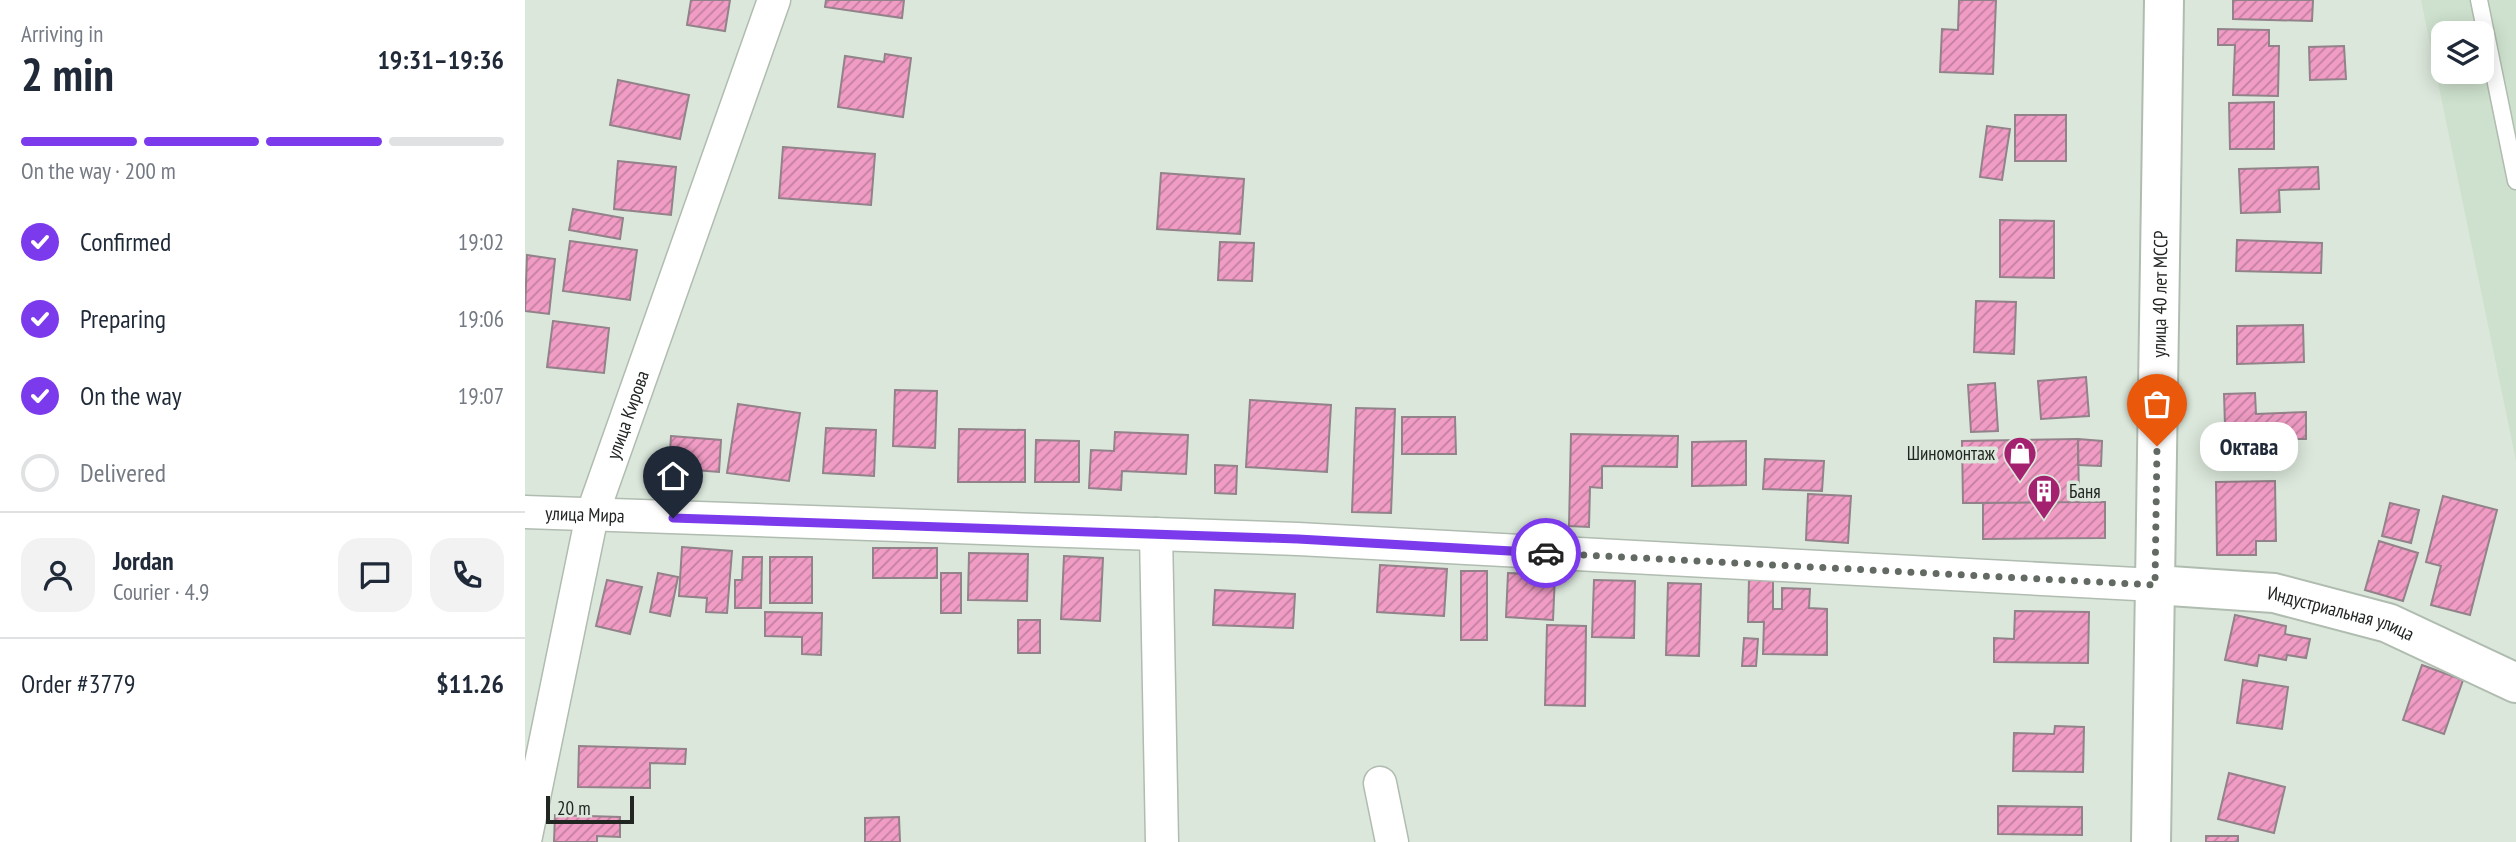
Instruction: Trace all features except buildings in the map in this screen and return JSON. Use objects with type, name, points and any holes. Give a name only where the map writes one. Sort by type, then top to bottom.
[{"type":"main road","name":"улица 40 лет МССР","points":[[2151,842],[2164,0]]},
{"type":"main road","name":"Индустриальная улица","points":[[2155,585],[2274,593],[2388,623],[2516,683]]},
{"type":"street","name":"улица Кирова","points":[[525,841],[592,515],[774,0]]},
{"type":"street","name":"улица Мира","points":[[525,512],[1156,534],[2155,585]]},
{"type":"street","points":[[1156,534],[1162,842]]},
{"type":"street","points":[[1380,783],[1392,842]]},
{"type":"lane","points":[[2479,0],[2516,181]]},
{"type":"shaded area","points":[[2421,0],[2516,0],[2516,461],[2438,84],[2494,84],[2494,21],[2431,21],[2431,49]]},
{"type":"way so far","points":[[1546,553],[2155,585],[2157,446]]},
{"type":"place","name":"Октава","points":[[2157,446]]},
{"type":"place","name":"Шиномонтаж","points":[[2020,483]]},
{"type":"place","name":"Баня","points":[[2044,521]]},
{"type":"route","points":[[673,518],[1298,539],[1546,553]]}]
